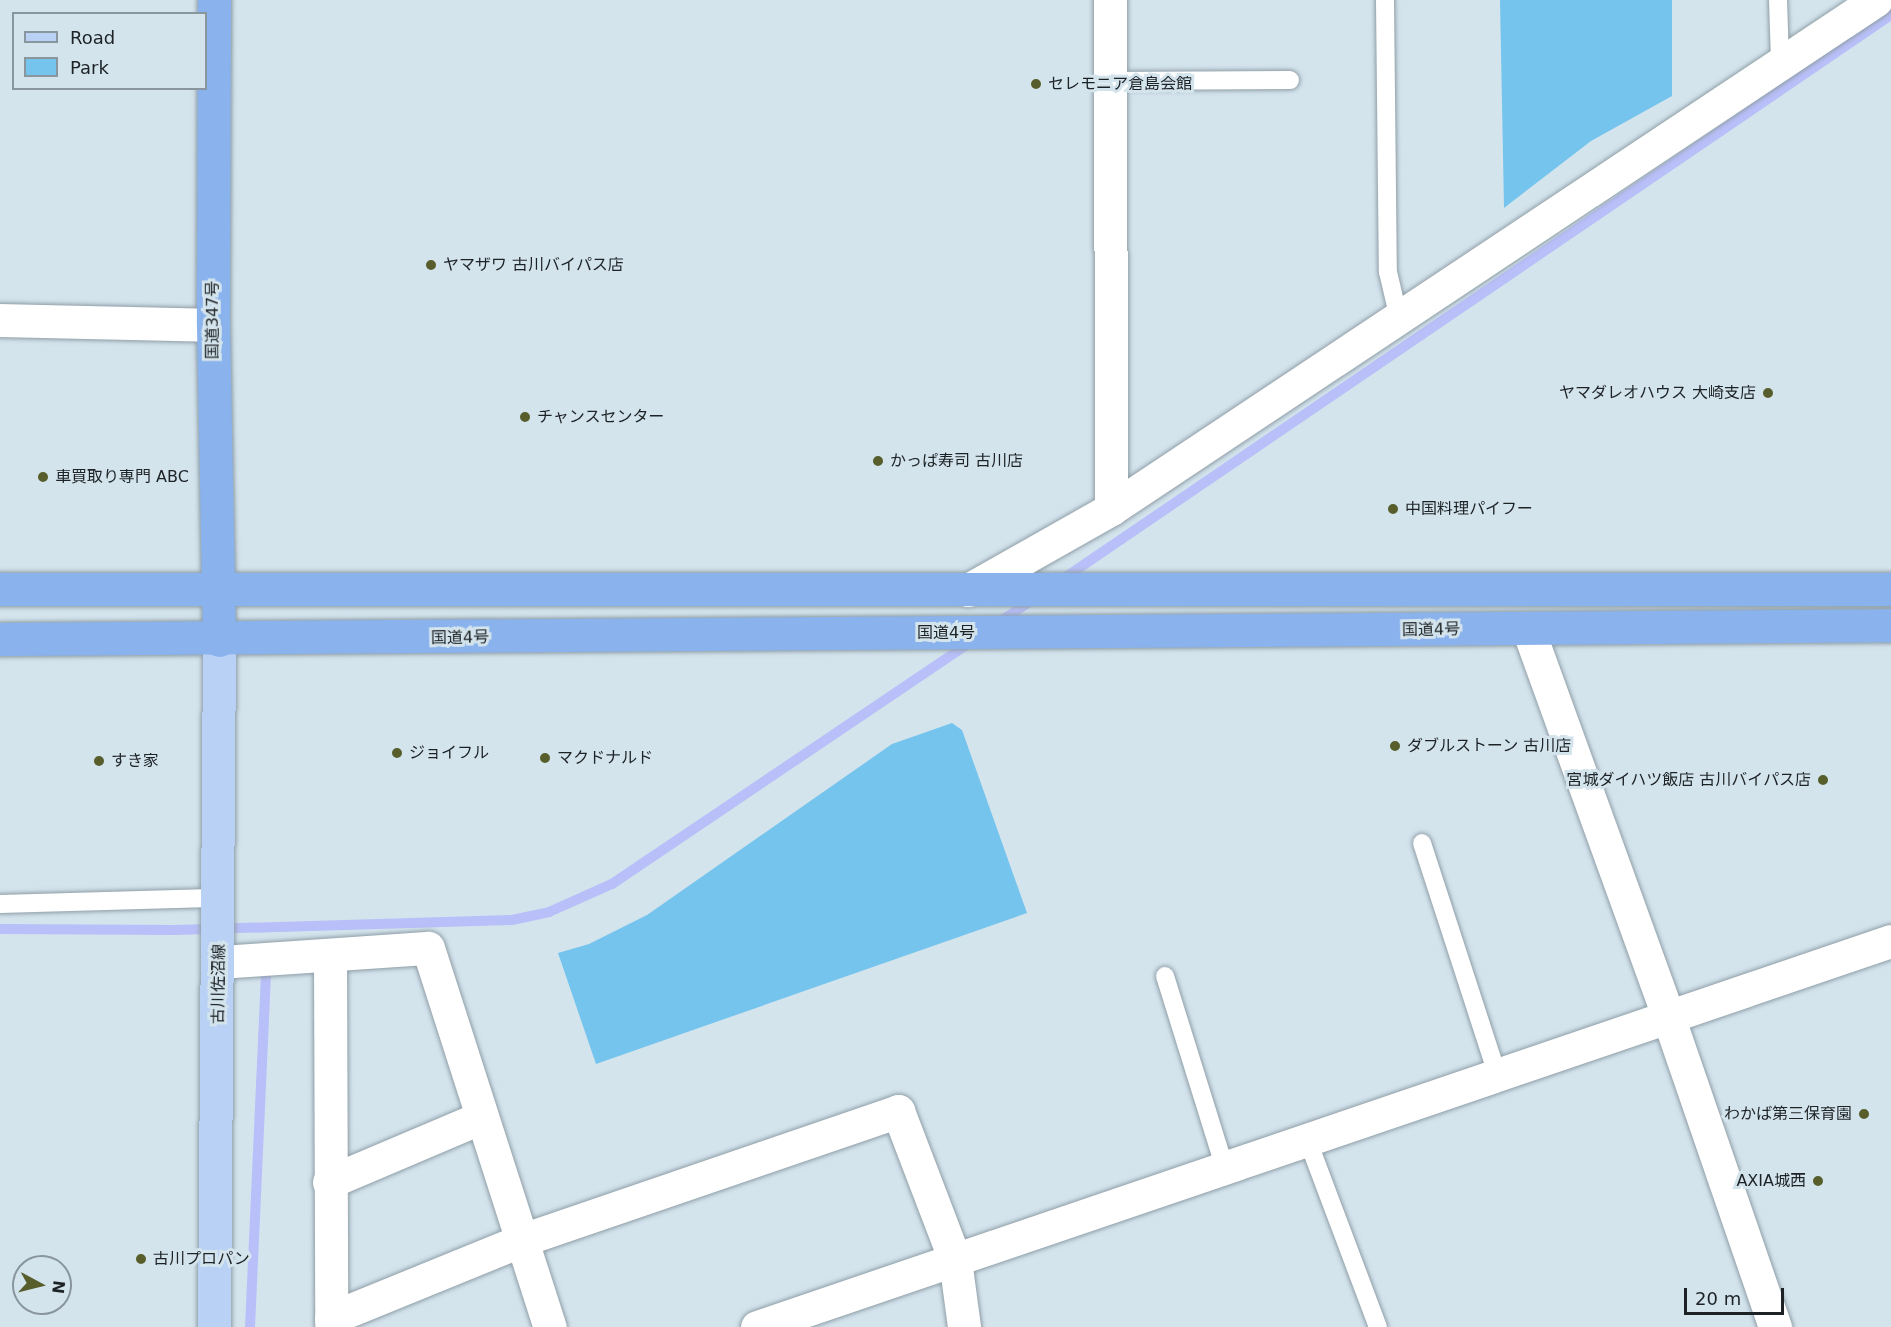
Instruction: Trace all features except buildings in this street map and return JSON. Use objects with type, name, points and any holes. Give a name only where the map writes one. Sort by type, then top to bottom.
[{"type":"highway","name":"国道347号","points":[[214,0],[213,325],[219,640]]},
{"type":"highway","points":[[0,589],[1012,591],[1891,589]]},
{"type":"highway","name":"国道4号","points":[[0,639],[219,640],[1891,625]]},
{"type":"main road","name":"古川佐沼線","points":[[214,1327],[220,962],[219,640]]},
{"type":"street","points":[[1110,0],[1111,509]]},
{"type":"street","points":[[968,590],[1111,509],[1399,319],[1780,60],[1876,0]]},
{"type":"street","points":[[0,320],[213,325]]},
{"type":"street","points":[[1528,628],[1669,1018],[1775,1327]]},
{"type":"street","points":[[766,1326],[1891,941]]},
{"type":"street","points":[[220,962],[428,948],[550,1327]]},
{"type":"street","points":[[330,955],[331,1322],[522,1240],[898,1111],[955,1260],[964,1327]]},
{"type":"street","points":[[329,1182],[482,1117]]},
{"type":"lane","points":[[1385,0],[1388,272],[1399,319]]},
{"type":"lane","points":[[1778,0],[1780,60]]},
{"type":"lane","points":[[1110,81],[1290,80]]},
{"type":"lane","points":[[1422,843],[1498,1077]]},
{"type":"lane","points":[[0,904],[220,898]]},
{"type":"lane","points":[[1165,976],[1225,1169]]},
{"type":"lane","points":[[1308,1141],[1378,1327]]},
{"type":"green space","points":[[1500,0],[1672,0],[1672,96],[1591,141],[1504,208]]},
{"type":"green space","points":[[952,723],[962,730],[1027,913],[596,1064],[558,953],[589,944],[647,915],[892,744]]},
{"type":"waterway","points":[[1060,581],[1891,15]]},
{"type":"waterway","points":[[998,623],[1035,598]]},
{"type":"waterway","points":[[0,929],[175,930],[512,920],[549,912],[612,884],[971,642]]},
{"type":"waterway","points":[[250,1327],[266,968]]},
{"type":"place","name":"セレモニア倉島会館","points":[[1036,84]]},
{"type":"place","name":"ヤマザワ 古川バイパス店","points":[[431,265]]},
{"type":"place","name":"ヤマダレオハウス 大崎支店","points":[[1768,393]]},
{"type":"place","name":"チャンスセンター","points":[[525,417]]},
{"type":"place","name":"かっぱ寿司 古川店","points":[[878,461]]},
{"type":"place","name":"車買取り専門 ABC","points":[[43,477]]},
{"type":"place","name":"中国料理パイフー","points":[[1393,509]]},
{"type":"place","name":"ダブルストーン 古川店","points":[[1395,746]]},
{"type":"place","name":"ジョイフル","points":[[397,753]]},
{"type":"place","name":"マクドナルド","points":[[545,758]]},
{"type":"place","name":"すき家","points":[[99,761]]},
{"type":"place","name":"宮城ダイハツ飯店 古川バイパス店","points":[[1823,780]]},
{"type":"place","name":"わかば第三保育園","points":[[1864,1114]]},
{"type":"place","name":"AXIA城西","points":[[1818,1181]]},
{"type":"place","name":"古川プロパン","points":[[141,1259]]}]
